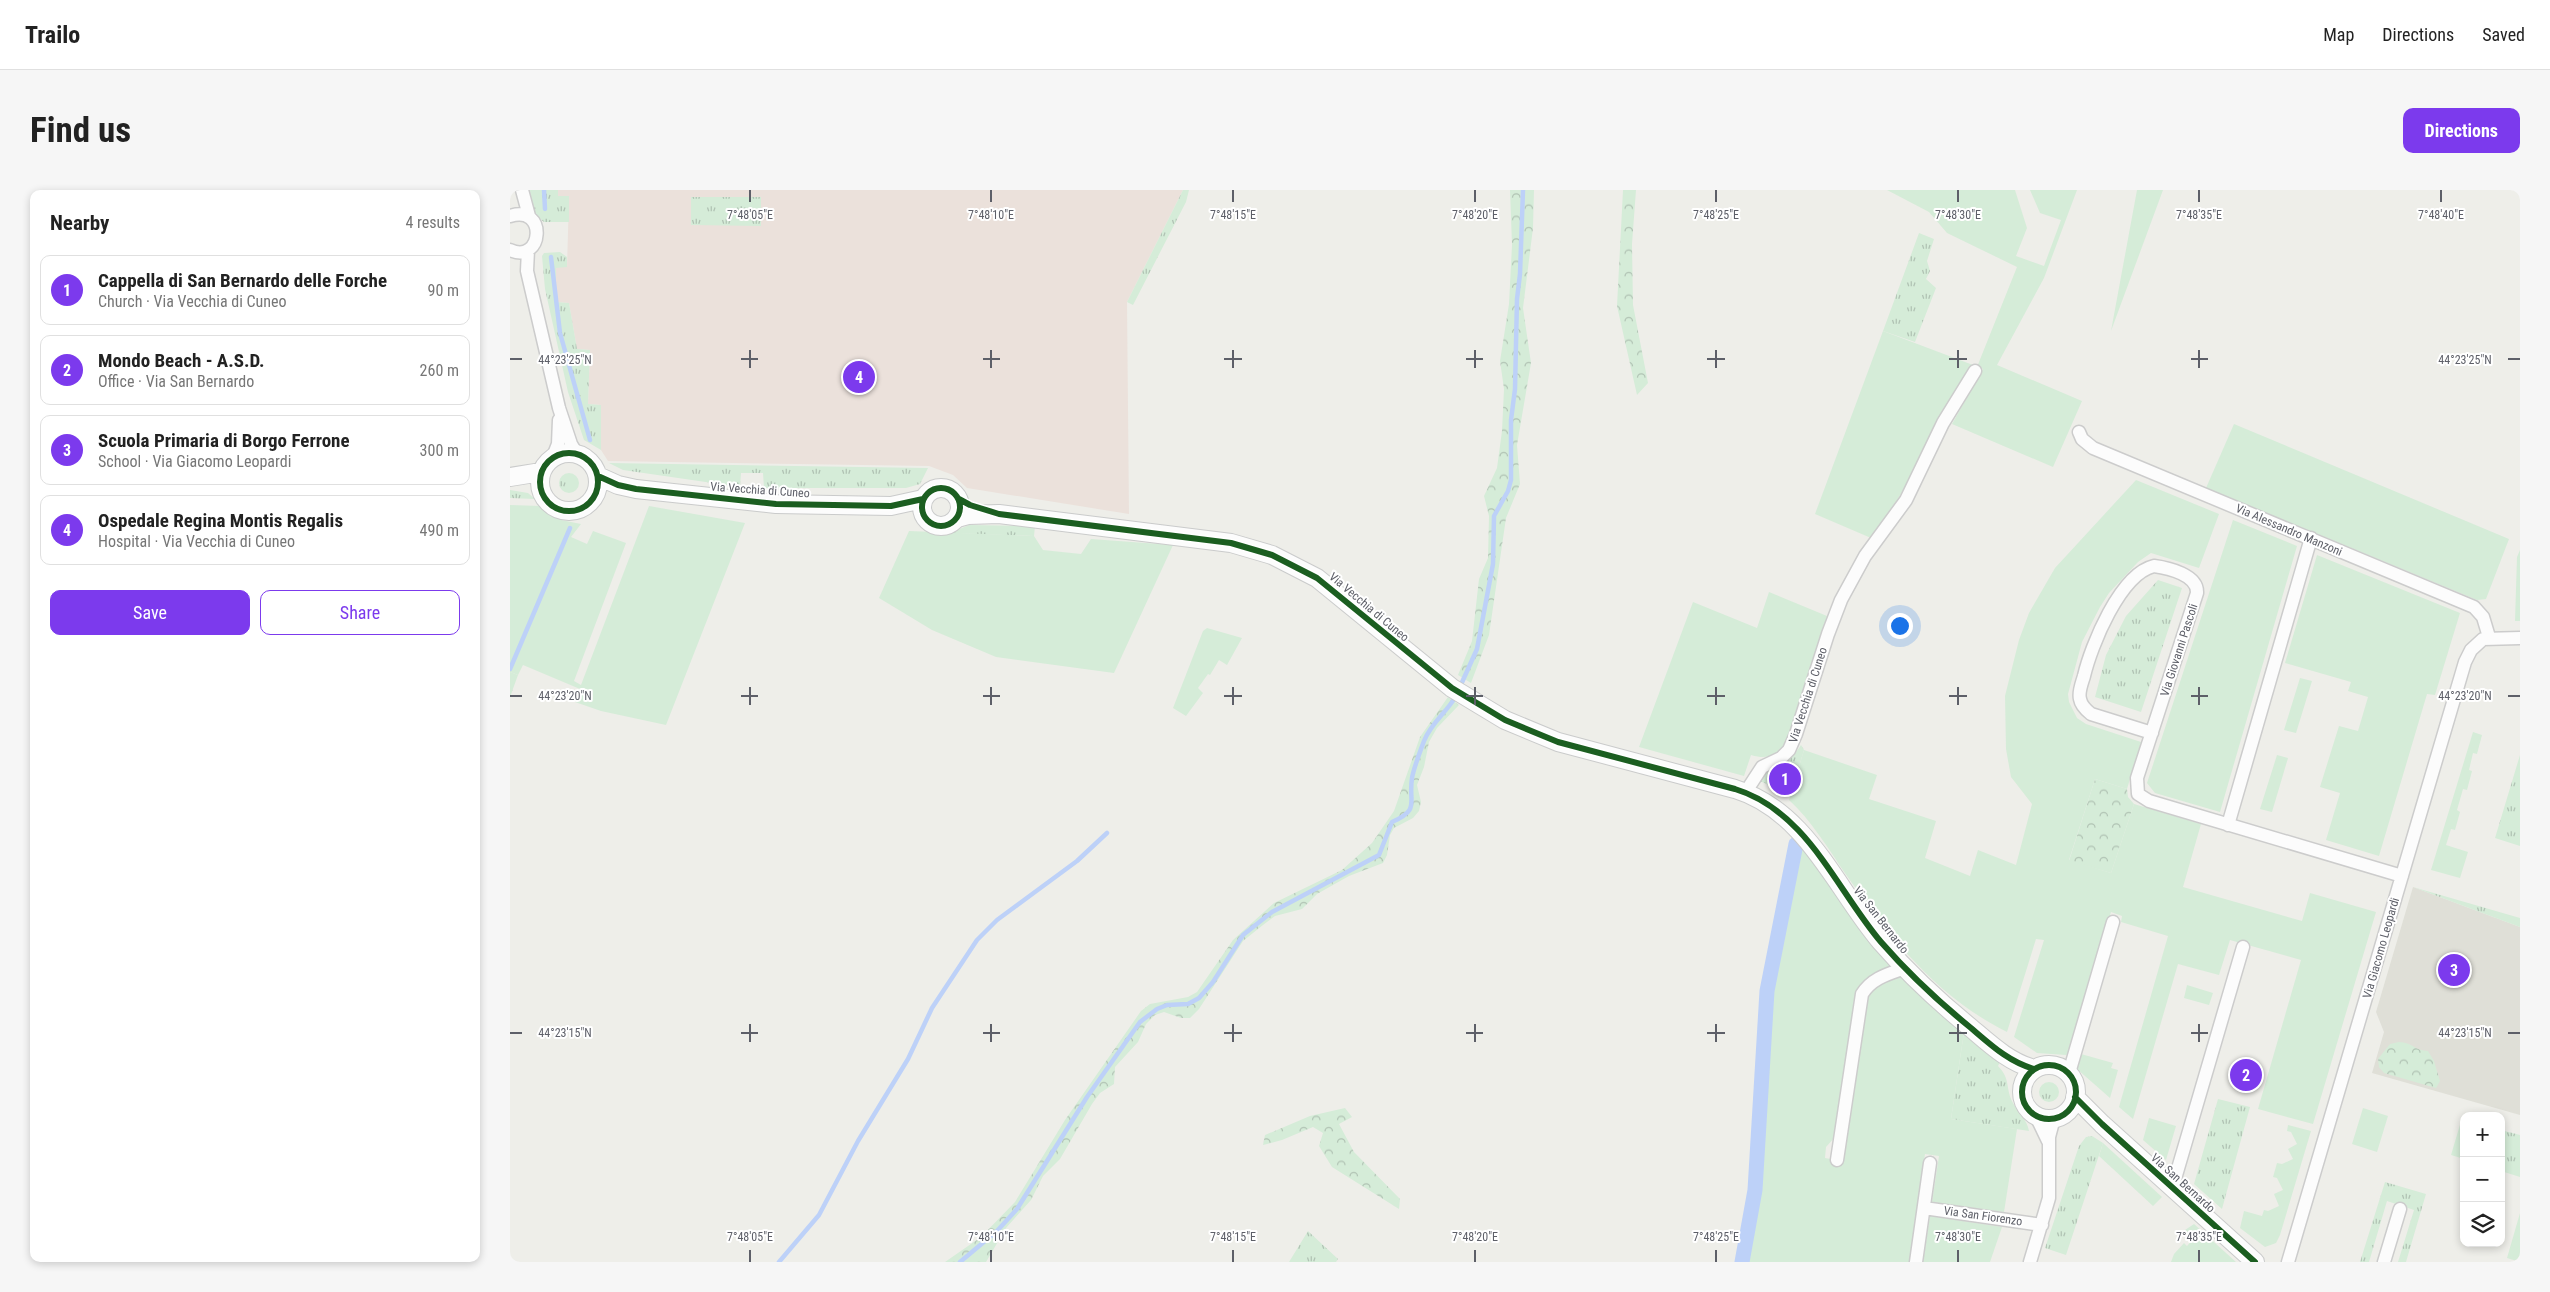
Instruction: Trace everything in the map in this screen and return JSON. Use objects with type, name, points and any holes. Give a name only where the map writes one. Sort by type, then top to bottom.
[{"type":"street","points":[[511,215],[522,190]]},
{"type":"street","points":[[522,190],[529,216],[535,224],[538,233],[537,240],[528,250],[527,271],[558,408],[565,430],[577,454],[561,454],[553,457]]},
{"type":"street","points":[[511,215],[529,216]]},
{"type":"street","points":[[512,251],[528,250]]},
{"type":"street","points":[[512,251],[527,271]]},
{"type":"street","name":"Via Vecchia di Cuneo","points":[[923,506],[934,525],[942,526],[957,518],[968,515],[999,514],[1231,543],[1272,555],[1304,570],[1330,587],[1459,693],[1505,720],[1558,742],[1745,793],[1762,767],[1781,758],[1789,750],[1841,600],[1865,556],[1906,500],[1943,423],[1975,372]]},
{"type":"street","points":[[510,479],[540,481],[553,457],[560,429],[558,408]]},
{"type":"street","name":"Via Alessandro Manzoni","points":[[2079,432],[2082,439],[2093,448],[2474,606],[2483,617],[2486,638]]},
{"type":"street","name":"Via Vecchia di Cuneo","points":[[577,454],[590,462],[598,476],[618,485],[636,489],[755,503],[923,506]]},
{"type":"street","points":[[596,495],[598,476]]},
{"type":"street","name":"Via Vecchia di Cuneo","points":[[540,481],[545,500],[554,508],[566,512],[583,508],[596,495],[636,489]]},
{"type":"street","name":"Via Vecchia di Cuneo","points":[[923,506],[932,489],[939,488],[954,492],[959,499],[970,505],[999,514]]},
{"type":"street","points":[[957,518],[960,512],[959,499]]},
{"type":"street","points":[[2228,825],[2311,538]]},
{"type":"street","name":"Via Giovanni Pascoli","points":[[2152,733],[2091,714],[2084,706],[2080,693],[2092,646],[2110,610],[2141,572],[2154,566],[2190,577],[2198,588],[2136,784],[2138,794],[2149,801],[2402,876]]},
{"type":"street","points":[[2486,638],[2520,638]]},
{"type":"street","name":"Via Giacomo Leopardi","points":[[2288,1262],[2465,662],[2470,650],[2486,638]]},
{"type":"street","name":"Via San Bernardo","points":[[1745,793],[1782,814],[1800,830],[1872,931],[1905,968],[1962,1020],[2009,1059],[2034,1069],[2042,1066],[2064,1070]]},
{"type":"street","points":[[2066,1109],[2075,1084],[2064,1070],[2074,1052],[2113,922]]},
{"type":"street","name":"Via San Bernardo","points":[[2172,1189],[2243,947]]},
{"type":"street","name":"Via San Bernardo","points":[[1837,1160],[1862,994],[1879,977],[1905,968]]},
{"type":"street","name":"Via San Bernardo","points":[[2009,1059],[2023,1084],[2024,1102],[2036,1116],[2066,1109],[2100,1122],[2172,1189],[2256,1262]]},
{"type":"street","points":[[2023,1084],[2034,1069]]},
{"type":"street","name":"Via San Fiorenzo","points":[[2049,1145],[2066,1109]]},
{"type":"street","name":"Via San Fiorenzo","points":[[2030,1262],[2050,1192],[2049,1145],[2044,1128],[2036,1116]]},
{"type":"street","points":[[1916,1262],[1930,1163]]},
{"type":"street","name":"Via San Fiorenzo","points":[[1924,1208],[2042,1225]]},
{"type":"street","points":[[2384,1262],[2400,1209]]},
{"type":"shaded area","points":[[558,190],[1183,190],[1127,302],[1129,514],[967,488],[953,475],[929,466],[608,461],[601,450],[601,405],[588,404],[590,350],[577,349],[569,303],[556,302],[556,267],[567,267],[569,197],[558,196]]},
{"type":"shaded area","points":[[2413,887],[2520,927],[2520,1115],[2372,1073],[2384,1032],[2376,1012]]},
{"type":"green space","points":[[530,190],[558,190],[558,196],[569,196],[569,222],[544,222],[533,208]]},
{"type":"green space","points":[[1183,190],[1189,190],[1186,202],[1133,305],[1127,302]]},
{"type":"green space","points":[[1510,190],[1534,190],[1533,228],[1523,308],[1531,363],[1517,445],[1520,484],[1506,518],[1489,635],[1471,683],[1458,675],[1472,641],[1479,579],[1488,558],[1489,516],[1484,496],[1497,468],[1502,431],[1504,389],[1500,361],[1509,304],[1512,245]]},
{"type":"green space","points":[[1623,190],[1636,190],[1632,244],[1633,305],[1648,383],[1637,395],[1617,306]]},
{"type":"green space","points":[[1887,190],[2015,190],[2027,228],[2016,256],[2044,266],[2061,220],[2040,213],[2030,190],[2077,190],[2044,278],[1997,365],[2082,401],[2053,467],[1952,424],[1983,369],[1977,367],[2017,267],[1947,233],[1929,212]]},
{"type":"green space","points":[[2137,190],[2163,190],[2111,331]]},
{"type":"green space","points":[[691,197],[761,197],[761,226],[691,225]]},
{"type":"green space","points":[[1919,233],[1934,239],[1927,261],[1930,271],[1926,279],[1936,288],[1915,342],[1883,331]]},
{"type":"green space","points":[[560,252],[567,257],[567,267],[556,268],[556,302],[569,303],[577,349],[590,350],[588,404],[601,405],[601,450],[584,440],[568,392],[545,289],[542,256],[544,253]]},
{"type":"green space","points":[[1883,331],[1973,365],[1912,475],[1871,538],[1815,514]]},
{"type":"green space","points":[[2234,424],[2509,539],[2486,599],[2477,600],[2206,488]]},
{"type":"green space","points":[[609,463],[928,468],[920,484],[906,488],[764,488],[763,473],[741,473],[740,487],[623,470]]},
{"type":"green space","points":[[569,473],[576,476],[579,483],[576,490],[569,493],[562,490],[559,483],[562,476]]},
{"type":"green space","points":[[2136,480],[2219,514],[2199,568],[2151,553],[2138,562],[2109,593],[2082,642],[2068,694],[2069,702],[2077,718],[2086,724],[2141,742],[2127,789],[2095,779],[2069,860],[2111,873],[2134,804],[2201,824],[2183,887],[2302,921],[2310,893],[2376,912],[2313,1124],[2258,1109],[2301,960],[2230,940],[2219,975],[2178,964],[2133,1119],[2119,1107],[2168,936],[2121,922],[2122,916],[2111,912],[2069,1052],[2066,1055],[2037,1053],[2014,1037],[2044,940],[2036,939],[2007,1032],[1959,1002],[1917,964],[1881,922],[1813,826],[1789,800],[1804,750],[1877,775],[1869,799],[1936,821],[1925,858],[1970,876],[1978,850],[2016,865],[2032,804],[2011,777],[2006,749],[2005,696],[2019,640],[2029,613],[2055,568]]},
{"type":"green space","points":[[510,490],[528,493],[535,499],[510,498]]},
{"type":"green space","points":[[510,505],[541,506],[561,520],[581,524],[571,537],[587,544],[593,531],[626,543],[574,681],[581,685],[649,506],[745,523],[666,725],[601,711],[575,702],[580,689],[523,665],[518,675],[510,672]]},
{"type":"green space","points":[[2233,520],[2297,546],[2220,812],[2155,793],[2147,783]]},
{"type":"green space","points":[[969,525],[1035,526],[1034,536],[950,533]]},
{"type":"green space","points":[[909,531],[1034,536],[1043,550],[1081,554],[1091,539],[1173,545],[1114,673],[996,657],[932,630],[879,598]]},
{"type":"green space","points":[[2520,550],[2520,621],[2515,621],[2517,557]]},
{"type":"green space","points":[[2317,555],[2460,613],[2435,695],[2427,694],[2379,856],[2326,840],[2340,793],[2320,787],[2339,726],[2358,731],[2368,697],[2348,691],[2351,682],[2285,663]]},
{"type":"green space","points":[[2158,580],[2182,588],[2141,712],[2095,697],[2106,655],[2126,616]]},
{"type":"green space","points":[[1769,592],[1827,616],[1787,742],[1783,747],[1775,754],[1767,757],[1751,755],[1744,776],[1639,747],[1693,602],[1757,628]]},
{"type":"green space","points":[[1207,628],[1242,638],[1227,665],[1219,660],[1210,675],[1208,674],[1198,688],[1203,693],[1186,716],[1173,708],[1203,631]]},
{"type":"green space","points":[[510,672],[518,675],[510,697]]},
{"type":"green space","points":[[2300,678],[2312,681],[2296,733],[2284,730]]},
{"type":"green space","points":[[1448,697],[1459,705],[1437,728],[1429,742],[1424,767],[1417,785],[1421,802],[1419,811],[1413,818],[1394,828],[1390,835],[1387,855],[1383,863],[1349,876],[1317,894],[1302,909],[1275,916],[1243,941],[1199,1009],[1190,1018],[1181,1018],[1164,1012],[1155,1015],[1146,1024],[1138,1042],[1115,1067],[1114,1084],[1100,1093],[1092,1104],[1060,1159],[1043,1176],[1031,1200],[1006,1228],[986,1262],[945,1262],[981,1237],[1015,1202],[1065,1120],[1141,1011],[1150,1004],[1188,997],[1197,992],[1233,940],[1274,903],[1342,870],[1372,843],[1394,811],[1420,737]]},
{"type":"green space","points":[[2473,732],[2482,735],[2477,754],[2473,753],[2469,770],[2472,771],[2467,790],[2463,789],[2457,810],[2460,812],[2455,830],[2451,829],[2446,845],[2468,852],[2460,878],[2431,870]]},
{"type":"green space","points":[[1801,745],[1804,750],[1791,793],[1789,793],[1796,771],[1782,766],[1775,788],[1760,781],[1769,771],[1791,756]]},
{"type":"green space","points":[[2277,755],[2288,758],[2272,812],[2260,809]]},
{"type":"green space","points":[[2520,755],[2520,846],[2495,838]]},
{"type":"green space","points":[[2095,779],[2127,789],[2128,797],[2134,804],[2111,873],[2069,861]]},
{"type":"green space","points":[[1794,835],[1893,966],[1870,976],[1856,994],[1835,1137],[1826,1147],[1825,1158],[1842,1161],[1868,996],[1874,987],[1900,975],[1964,1032],[1951,1119],[2017,1129],[2004,1212],[1932,1202],[1939,1156],[1925,1154],[1910,1262],[1746,1262],[1763,987]]},
{"type":"green space","points":[[2413,887],[2520,918],[2520,927]]},
{"type":"green space","points":[[2187,985],[2213,993],[2209,1005],[2184,998]]},
{"type":"green space","points":[[1964,1032],[2000,1062],[1998,1066],[2005,1075],[2011,1098],[2029,1131],[1951,1119]]},
{"type":"green space","points":[[2399,1042],[2428,1051],[2434,1061],[2440,1081],[2436,1088],[2384,1073],[2379,1067],[2378,1059],[2390,1044]]},
{"type":"green space","points":[[2081,1054],[2113,1063],[2111,1068],[2118,1070],[2110,1098],[2077,1069]]},
{"type":"green space","points":[[2049,1082],[2056,1085],[2059,1092],[2056,1099],[2049,1102],[2042,1099],[2039,1092],[2042,1085]]},
{"type":"green space","points":[[2218,1099],[2250,1107],[2222,1209],[2194,1184]]},
{"type":"green space","points":[[1345,1108],[1352,1117],[1339,1124],[1354,1152],[1400,1199],[1399,1209],[1332,1167],[1319,1146],[1323,1133],[1313,1127],[1282,1140],[1263,1145],[1265,1135],[1310,1116]]},
{"type":"green space","points":[[2363,1108],[2388,1116],[2377,1152],[2352,1144]]},
{"type":"green space","points":[[2149,1118],[2176,1126],[2166,1160],[2143,1140]]},
{"type":"green space","points":[[2288,1125],[2311,1131],[2280,1235],[2276,1243],[2265,1247],[2240,1228],[2244,1211],[2262,1216],[2264,1210],[2268,1211],[2279,1206],[2274,1194],[2283,1190],[2277,1178],[2273,1177],[2277,1163],[2282,1164],[2293,1159],[2288,1149],[2297,1144],[2291,1132],[2287,1131]]},
{"type":"green space","points":[[2460,1125],[2460,1158],[2451,1155]]},
{"type":"green space","points":[[2505,1131],[2520,1135],[2520,1177],[2505,1172]]},
{"type":"green space","points":[[2092,1136],[2103,1143],[2066,1255],[2045,1248],[2079,1146],[2086,1137]]},
{"type":"green space","points":[[2103,1143],[2162,1197],[2153,1206],[2099,1156]]},
{"type":"green space","points":[[2385,1182],[2426,1194],[2406,1262],[2398,1262],[2414,1210],[2387,1201],[2369,1262],[2360,1262]]},
{"type":"green space","points":[[1750,1188],[1746,1262],[1735,1262]]},
{"type":"green space","points":[[2520,1213],[2520,1262],[2507,1258]]},
{"type":"green space","points":[[1930,1216],[2002,1227],[1990,1262],[1923,1262]]},
{"type":"green space","points":[[2194,1224],[2236,1262],[2171,1262],[2174,1254],[2184,1243],[2187,1246],[2194,1238],[2185,1230]]},
{"type":"green space","points":[[1308,1231],[1338,1259],[1336,1262],[1289,1262]]},
{"type":"waterway","points":[[544,190],[545,209]]},
{"type":"waterway","points":[[1459,689],[1477,649],[1493,564],[1494,516],[1508,491],[1511,480],[1511,420],[1515,389],[1517,299],[1520,274],[1523,190]]},
{"type":"waterway","points":[[551,257],[560,333],[590,440]]},
{"type":"waterway","points":[[510,669],[570,528]]},
{"type":"waterway","points":[[960,1262],[997,1231],[1017,1209],[1087,1097],[1140,1022],[1157,1009],[1167,1005],[1188,1004],[1199,998],[1213,982],[1243,935],[1272,912],[1379,855],[1392,822],[1410,809],[1413,774],[1424,741],[1456,696]]},
{"type":"waterway","points":[[779,1262],[819,1215],[858,1141],[908,1059],[932,1008],[977,940],[997,920],[1077,861],[1107,833]]},
{"type":"waterway","points":[[1742,1262],[1755,1190],[1767,991],[1796,844]]},
{"type":"cycle path","points":[[563,453],[575,453],[590,461],[598,476],[598,482],[598,488],[590,503],[575,511],[563,511],[548,503],[540,488],[540,476],[548,461],[563,453]]},
{"type":"cycle path","points":[[598,476],[618,485],[636,489],[776,504],[891,506],[923,499]]},
{"type":"cycle path","points":[[941,488],[955,493],[960,507],[955,521],[941,526],[927,521],[922,507],[927,493],[941,488]]},
{"type":"cycle path","points":[[959,499],[970,505],[999,514],[1231,543],[1272,555],[1317,578],[1452,688],[1505,720],[1558,742],[1735,789],[1760,800],[1782,815],[1801,833],[1881,942],[1913,976],[1993,1047],[2016,1062],[2034,1069]]},
{"type":"cycle path","points":[[2044,1065],[2054,1065],[2064,1069],[2072,1077],[2076,1092],[2072,1107],[2064,1115],[2054,1119],[2044,1119],[2034,1115],[2026,1107],[2022,1097],[2022,1087],[2026,1077],[2034,1069],[2044,1065]]},
{"type":"cycle path","points":[[2075,1097],[2102,1124],[2255,1262]]},
{"type":"place","name":"Ospedale Regina Montis Regalis","points":[[859,377]]},
{"type":"place","name":"Cappella di San Bernardo delle Forche","points":[[1785,779]]},
{"type":"place","name":"Scuola Primaria di Borgo Ferrone","points":[[2454,970]]},
{"type":"place","name":"Mondo Beach - A.S.D.","points":[[2246,1075]]}]
